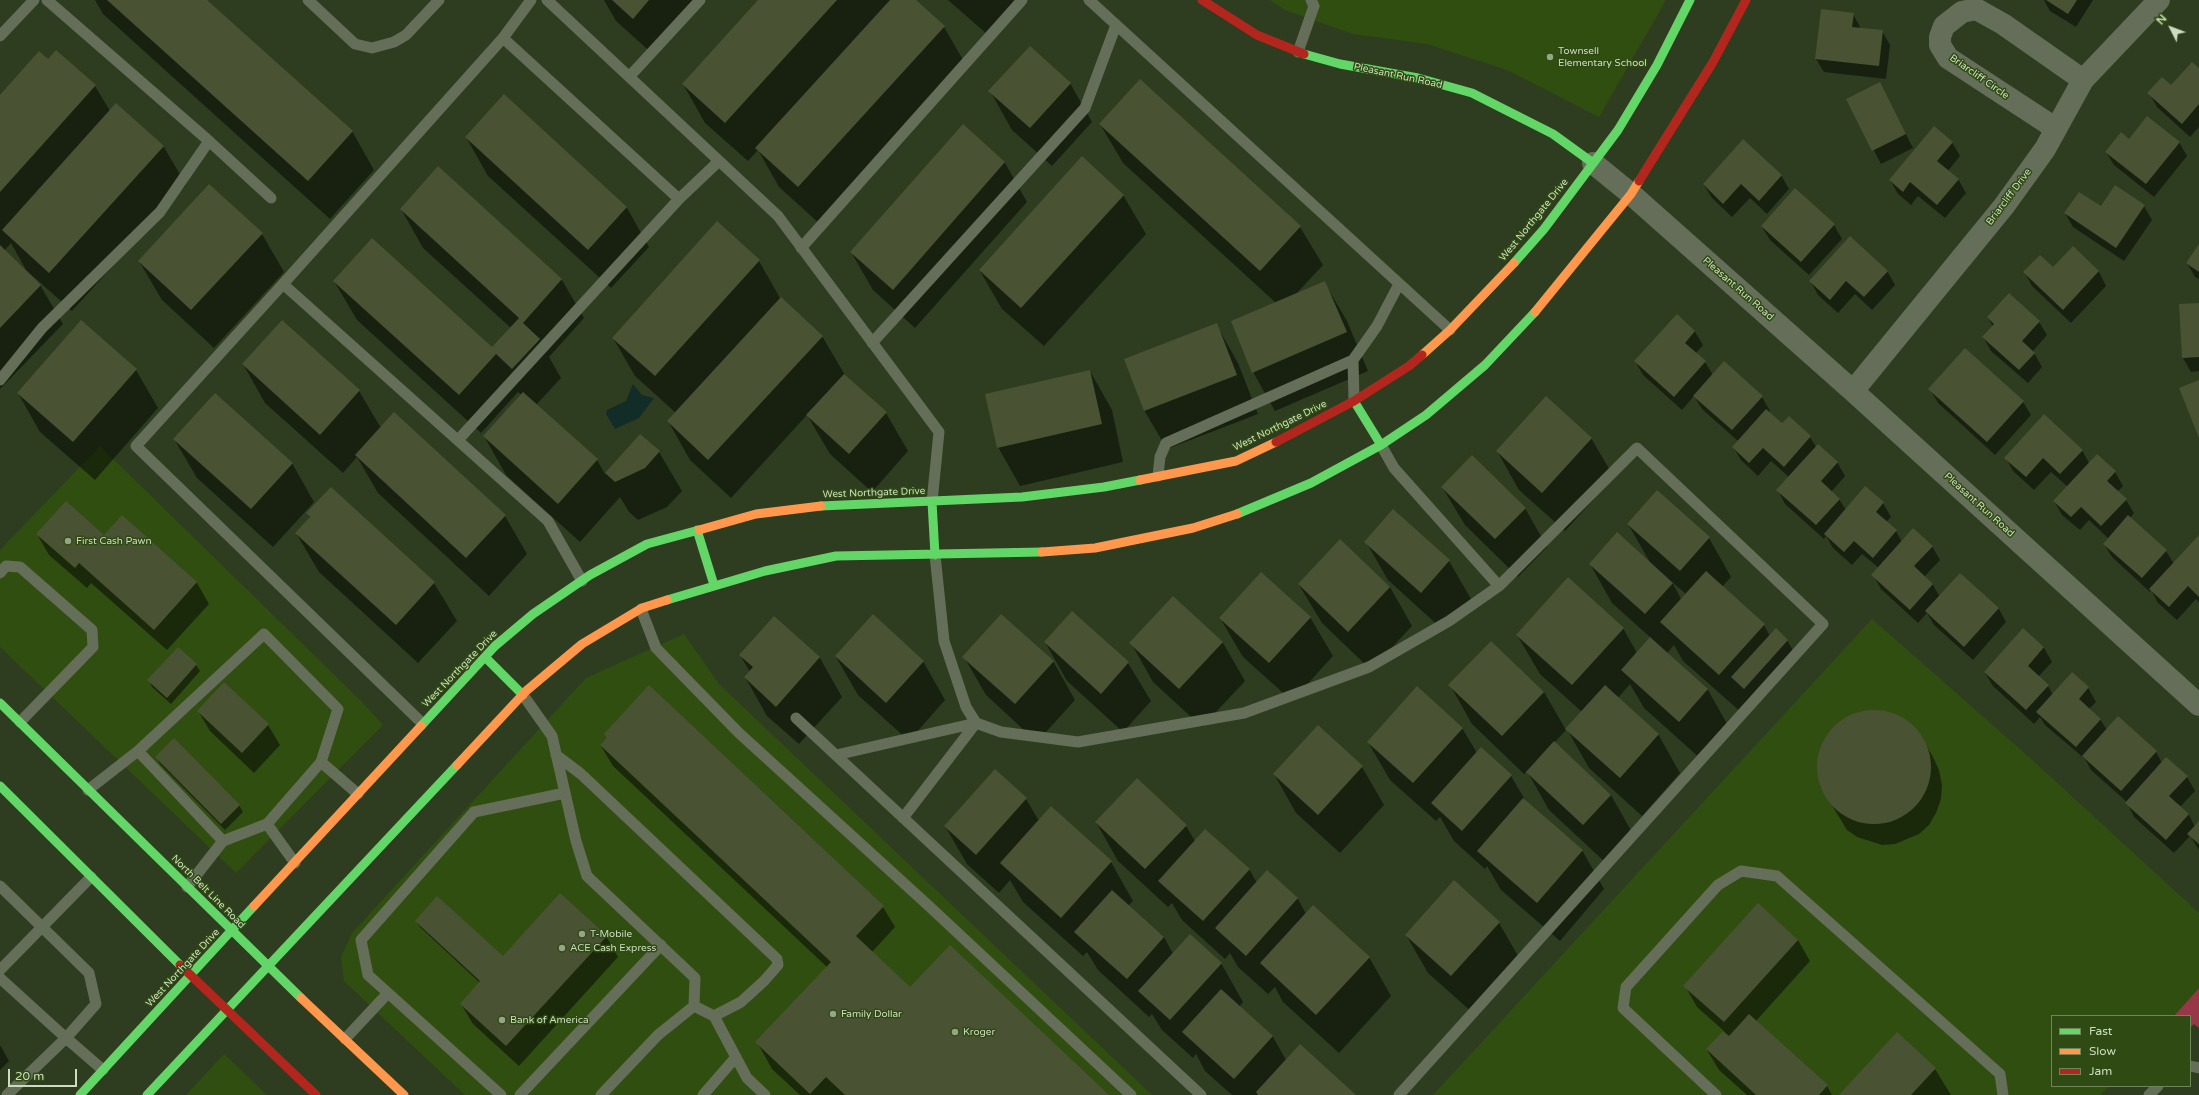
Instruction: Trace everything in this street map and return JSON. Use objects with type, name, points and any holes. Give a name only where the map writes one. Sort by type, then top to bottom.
[{"type":"main road","name":"Pleasant Run Road","points":[[1202,0],[1257,35],[1298,52],[1340,64],[1418,78],[1472,93],[1553,134],[1593,163]]},
{"type":"main road","name":"West Northgate Drive","points":[[80,1095],[295,863],[422,723],[485,657],[533,614],[582,580],[647,544],[756,514],[777,511],[828,505],[932,502],[1022,497],[1104,487],[1236,461],[1292,434],[1354,400],[1409,366],[1450,330],[1524,252],[1593,163],[1618,130],[1657,65],[1690,0]]},
{"type":"main road","points":[[148,1095],[267,966],[523,695],[582,644],[641,609],[714,585],[765,571],[836,556],[1015,554],[1095,548],[1193,528],[1261,505],[1311,483],[1381,446],[1431,411],[1485,365],[1548,298],[1631,194],[1713,62],[1746,0]]},
{"type":"main road","points":[[1354,400],[1381,446]]},
{"type":"main road","points":[[932,502],[935,555]]},
{"type":"main road","points":[[697,530],[714,585]]},
{"type":"main road","points":[[485,657],[523,695]]},
{"type":"main road","name":"North Belt Line Road","points":[[0,703],[267,966],[404,1095]]},
{"type":"main road","points":[[0,786],[226,1010],[316,1095]]},
{"type":"street","name":"Briarcliff Drive","points":[[1853,390],[2004,206],[2045,149],[2083,80],[2159,0]]},
{"type":"street","name":"Briarcliff Circle","points":[[2056,128],[1948,58],[1940,45],[1940,37],[1944,26],[1962,12],[1976,9],[2003,24],[2083,80]]},
{"type":"street","name":"Pleasant Run Road","points":[[1593,163],[1631,194],[1853,390],[2199,705]]},
{"type":"lane","points":[[0,36],[34,0]]},
{"type":"lane","points":[[47,0],[209,141],[271,198]]},
{"type":"lane","points":[[308,0],[355,44],[372,48],[394,42],[406,34],[439,0]]},
{"type":"lane","points":[[422,723],[136,446],[503,38],[531,0]]},
{"type":"lane","points":[[547,0],[778,216],[940,432],[932,502]]},
{"type":"lane","points":[[629,77],[700,0]]},
{"type":"lane","points":[[801,248],[1022,0]]},
{"type":"lane","points":[[1089,0],[1450,330]]},
{"type":"lane","points":[[1298,52],[1314,6],[1311,0]]},
{"type":"lane","points":[[872,343],[1085,108],[1116,25]]},
{"type":"lane","points":[[503,38],[679,199]]},
{"type":"lane","points":[[0,380],[42,328],[160,212],[209,141]]},
{"type":"lane","points":[[458,440],[679,199],[719,161]]},
{"type":"lane","points":[[282,284],[548,521],[582,580]]},
{"type":"lane","points":[[1158,476],[1160,457],[1166,443],[1353,360],[1377,326],[1399,284]]},
{"type":"lane","points":[[1353,360],[1354,400]]},
{"type":"lane","points":[[1381,446],[1394,468],[1499,586]]},
{"type":"lane","points":[[836,755],[976,723],[1001,732],[1078,742],[1244,713],[1369,667],[1449,621],[1499,586],[1637,448],[1823,624],[1399,1095]]},
{"type":"lane","points":[[935,555],[944,641],[966,707],[976,723]]},
{"type":"lane","points":[[0,573],[6,566],[20,567],[92,630],[93,647],[20,722]]},
{"type":"lane","points":[[641,609],[656,648],[739,733],[930,907],[1131,1095]]},
{"type":"lane","points":[[88,790],[138,751],[264,634],[338,709],[321,762],[267,824],[224,841],[187,887]]},
{"type":"lane","points":[[523,695],[552,736],[576,841],[587,876],[695,978],[694,1006],[658,1035],[601,1095]]},
{"type":"lane","points":[[796,718],[1201,1095]]},
{"type":"lane","points":[[903,818],[976,723]]},
{"type":"lane","points":[[138,751],[224,841]]},
{"type":"lane","points":[[556,755],[581,774],[777,959],[778,964],[764,981],[741,1002],[714,1016]]},
{"type":"lane","points":[[321,762],[358,794]]},
{"type":"lane","points":[[501,1095],[368,975],[362,940],[474,812],[565,793]]},
{"type":"lane","points":[[267,824],[295,863]]},
{"type":"lane","points":[[1716,1095],[1623,1008],[1626,987],[1718,885],[1741,871],[1777,876],[2000,1074],[2003,1095]]},
{"type":"lane","points":[[0,970],[91,877]]},
{"type":"lane","points":[[0,886],[89,973],[96,1004],[66,1038],[7,1095]]},
{"type":"lane","points":[[520,1095],[661,945]]},
{"type":"lane","points":[[0,978],[103,1070]]},
{"type":"lane","points":[[345,1039],[388,993]]},
{"type":"lane","points":[[694,1006],[714,1016],[747,1078],[765,1095]]},
{"type":"lane","points":[[703,1095],[736,1058]]},
{"type":"lane","points":[[2149,1095],[2157,1087]]},
{"type":"shaded area","name":"Townsell Elementary School","points":[[1270,0],[1666,0],[1599,117],[1507,70],[1427,44],[1353,34],[1285,10]]},
{"type":"shaded area","points":[[100,446],[361,701],[383,725],[236,873],[0,647],[0,550]]},
{"type":"shaded area","points":[[1872,619],[2029,757],[2199,913],[2199,988],[2175,1015],[2051,1015],[2051,1087],[2108,1087],[2101,1095],[1433,1095]]},
{"type":"shaded area","points":[[684,634],[719,684],[1152,1095],[465,1095],[344,981],[341,957],[352,933],[586,678]]},
{"type":"shaded area","points":[[2199,988],[2199,1028],[2194,1024],[2191,1027],[2191,1015],[2175,1015]]},
{"type":"shaded area","points":[[224,1054],[267,1095],[186,1095]]},
{"type":"water","points":[[633,384],[642,395],[654,398],[639,418],[615,429],[606,414],[607,410],[626,401]]},
{"type":"building","points":[[107,0],[207,0],[353,131],[308,181]]},
{"type":"building","points":[[612,0],[649,0],[633,19]]},
{"type":"building","points":[[758,0],[837,0],[725,123],[682,84]]},
{"type":"building","points":[[890,0],[916,0],[945,26],[798,187],[755,148]]},
{"type":"building","points":[[2046,0],[2077,0],[2068,14]]},
{"type":"building","points":[[1821,9],[1854,13],[1852,27],[1883,30],[1879,66],[1815,59]]},
{"type":"building","points":[[1030,46],[1071,83],[1030,128],[988,91]]},
{"type":"building","points":[[56,50],[96,85],[0,192],[0,95],[39,51],[48,59]]},
{"type":"building","points":[[2192,62],[2199,68],[2199,104],[2182,124],[2147,93],[2162,77],[2171,85]]},
{"type":"building","points":[[1140,79],[1301,226],[1260,271],[1099,124]]},
{"type":"building","points":[[1880,82],[1906,134],[1872,151],[1846,99]]},
{"type":"building","points":[[504,94],[627,207],[588,250],[465,137]]},
{"type":"building","points":[[116,103],[164,146],[49,273],[2,230]]},
{"type":"building","points":[[2147,116],[2180,142],[2146,184],[2105,152],[2121,132],[2129,139]]},
{"type":"building","points":[[963,124],[1005,162],[893,290],[850,252]]},
{"type":"building","points":[[1934,126],[1953,142],[1937,161],[1959,179],[1937,205],[1910,182],[1903,192],[1889,180]]},
{"type":"building","points":[[1743,139],[1782,175],[1759,201],[1741,184],[1723,204],[1703,184]]},
{"type":"building","points":[[1082,156],[1124,195],[1021,308],[979,270]]},
{"type":"building","points":[[438,166],[562,279],[523,323],[540,339],[512,369],[496,354],[459,395],[333,281],[372,238],[492,347],[519,318],[400,209]]},
{"type":"building","points":[[209,184],[263,233],[191,310],[138,261]]},
{"type":"building","points":[[2115,185],[2145,205],[2116,248],[2064,213],[2079,192],[2101,206]]},
{"type":"building","points":[[1795,188],[1835,224],[1801,262],[1761,226]]},
{"type":"building","points":[[717,221],[760,260],[655,376],[612,338]]},
{"type":"building","points":[[1850,236],[1888,271],[1864,297],[1846,281],[1830,300],[1809,281]]},
{"type":"building","points":[[2199,244],[2199,272],[2186,263]]},
{"type":"building","points":[[0,245],[41,285],[0,328]]},
{"type":"building","points":[[2073,246],[2099,271],[2063,310],[2023,272],[2040,255],[2053,267]]},
{"type":"building","points":[[1325,281],[1347,332],[1252,373],[1231,321]]},
{"type":"building","points":[[2009,293],[2040,321],[2022,341],[2035,353],[2019,370],[1982,337],[1994,324],[1987,317]]},
{"type":"building","points":[[781,297],[823,336],[708,460],[667,421]]},
{"type":"building","points":[[2199,303],[2199,357],[2182,358],[2179,304]]},
{"type":"building","points":[[1677,314],[1695,331],[1685,343],[1706,361],[1674,397],[1634,361]]},
{"type":"building","points":[[81,320],[137,369],[73,442],[17,393]]},
{"type":"building","points":[[282,320],[360,390],[320,435],[242,364]]},
{"type":"building","points":[[1217,323],[1237,375],[1144,411],[1124,359]]},
{"type":"building","points":[[1965,348],[2024,401],[1987,442],[1928,389]]},
{"type":"building","points":[[1724,361],[1763,396],[1732,430],[1693,396]]},
{"type":"building","points":[[1090,370],[1102,424],[997,448],[985,394]]},
{"type":"building","points":[[844,374],[887,412],[849,454],[806,415]]},
{"type":"building","points":[[2199,380],[2199,438],[2179,388]]},
{"type":"building","points":[[523,392],[598,459],[558,504],[483,436]]},
{"type":"building","points":[[215,393],[293,463],[251,509],[173,439]]},
{"type":"building","points":[[1546,396],[1592,438],[1542,493],[1496,451]]},
{"type":"building","points":[[1766,409],[1782,423],[1789,416],[1811,436],[1784,467],[1763,448],[1749,463],[1732,447]]},
{"type":"building","points":[[394,412],[506,515],[466,558],[355,455]]},
{"type":"building","points":[[2044,414],[2083,450],[2060,474],[2043,458],[2026,477],[2004,458]]},
{"type":"building","points":[[640,434],[660,451],[645,468],[615,482],[605,473]]},
{"type":"building","points":[[1818,444],[1838,462],[1821,481],[1840,499],[1816,525],[1776,490]]},
{"type":"building","points":[[2097,454],[2116,471],[2107,481],[2127,499],[2101,526],[2081,507],[2071,517],[2053,501]]},
{"type":"building","points":[[1472,455],[1526,508],[1495,539],[1441,487]]},
{"type":"building","points":[[1865,486],[1884,502],[1876,512],[1897,530],[1873,558],[1854,541],[1844,552],[1824,534]]},
{"type":"building","points":[[331,487],[435,582],[396,625],[295,533],[310,517],[306,513]]},
{"type":"building","points":[[1657,490],[1710,537],[1680,571],[1627,524]]},
{"type":"building","points":[[66,501],[104,535],[122,515],[197,582],[154,630],[79,563],[75,568],[36,534]]},
{"type":"building","points":[[1393,509],[1450,560],[1421,593],[1364,542]]},
{"type":"building","points":[[2128,515],[2167,550],[2142,578],[2103,544]]},
{"type":"building","points":[[1913,528],[1933,546],[1914,566],[1933,584],[1910,610],[1871,575]]},
{"type":"building","points":[[1617,532],[1673,583],[1645,614],[1589,564]]},
{"type":"building","points":[[2199,535],[2199,597],[2188,586],[2169,607],[2149,589]]},
{"type":"building","points":[[1340,539],[1390,587],[1348,632],[1298,584]]},
{"type":"building","points":[[1706,571],[1765,624],[1719,675],[1660,622]]},
{"type":"building","points":[[1261,572],[1311,617],[1269,663],[1219,618]]},
{"type":"building","points":[[1960,573],[1999,608],[1964,647],[1925,611]]},
{"type":"building","points":[[1568,577],[1624,628],[1572,685],[1516,635]]},
{"type":"building","points":[[1173,596],[1223,642],[1179,689],[1129,643]]},
{"type":"building","points":[[1072,611],[1129,662],[1101,694],[1044,642]]},
{"type":"building","points":[[873,614],[924,661],[886,703],[835,656]]},
{"type":"building","points":[[1001,614],[1054,661],[1015,704],[962,657]]},
{"type":"building","points":[[774,616],[820,657],[776,707],[744,677],[753,667],[739,655]]},
{"type":"building","points":[[1776,628],[1788,640],[1744,689],[1731,677]]},
{"type":"building","points":[[2023,628],[2044,647],[2028,666],[2049,685],[2026,710],[1984,672]]},
{"type":"building","points":[[1650,637],[1708,689],[1679,722],[1621,670]]},
{"type":"building","points":[[1491,641],[1544,692],[1502,736],[1448,685]]},
{"type":"building","points":[[178,647],[197,664],[167,698],[147,680]]},
{"type":"building","points":[[2072,672],[2089,687],[2079,699],[2101,719],[2076,747],[2036,712]]},
{"type":"building","points":[[224,682],[269,724],[242,753],[197,711]]},
{"type":"building","points":[[649,685],[884,906],[856,936],[910,987],[950,945],[1109,1095],[845,1095],[826,1077],[810,1094],[755,1042],[831,962],[600,745],[607,738],[604,734]]},
{"type":"building","points":[[1605,685],[1659,734],[1620,778],[1565,729]]},
{"type":"building","points":[[1417,686],[1463,728],[1413,783],[1367,742]]},
{"type":"building","points":[[1874,710],[1896,714],[1906,719],[1922,735],[1927,745],[1931,767],[1927,789],[1922,799],[1906,815],[1896,820],[1874,824],[1852,820],[1842,815],[1826,799],[1821,789],[1817,767],[1821,745],[1826,735],[1842,719],[1852,714]]},
{"type":"building","points":[[2118,716],[2157,751],[2121,791],[2082,756]]},
{"type":"building","points":[[1318,725],[1363,766],[1318,815],[1273,774]]},
{"type":"building","points":[[174,738],[240,805],[221,824],[155,757]]},
{"type":"building","points":[[1554,741],[1611,795],[1583,825],[1526,772]]},
{"type":"building","points":[[1481,747],[1512,775],[1462,831],[1431,803]]},
{"type":"building","points":[[2166,757],[2188,776],[2169,796],[2189,814],[2166,840],[2125,803]]},
{"type":"building","points":[[995,769],[1027,798],[976,855],[944,826]]},
{"type":"building","points":[[1137,778],[1187,825],[1145,869],[1095,822]]},
{"type":"building","points":[[1523,798],[1583,850],[1537,903],[1477,851]]},
{"type":"building","points":[[1051,806],[1112,861],[1061,918],[1000,863]]},
{"type":"building","points":[[2199,821],[2199,844],[2187,834]]},
{"type":"building","points":[[1205,829],[1250,869],[1203,921],[1158,881]]},
{"type":"building","points":[[1267,870],[1298,898],[1246,956],[1215,928]]},
{"type":"building","points":[[1454,880],[1500,922],[1451,976],[1405,935]]},
{"type":"building","points":[[1112,890],[1164,937],[1127,979],[1074,932]]},
{"type":"building","points":[[560,893],[607,936],[506,1046],[460,1004],[480,981],[415,921],[437,896],[503,956]]},
{"type":"building","points":[[1758,903],[1798,940],[1724,1022],[1683,986]]},
{"type":"building","points":[[1313,905],[1370,957],[1316,1015],[1260,963]]},
{"type":"building","points":[[1190,934],[1222,963],[1170,1020],[1138,991]]},
{"type":"building","points":[[1221,989],[1273,1036],[1234,1079],[1182,1032]]},
{"type":"building","points":[[1749,1014],[1828,1085],[1819,1095],[1756,1095],[1706,1049],[1723,1031],[1729,1036]]},
{"type":"building","points":[[1897,1032],[1936,1068],[1911,1095],[1839,1095]]},
{"type":"building","points":[[1300,1044],[1356,1095],[1258,1095],[1256,1092]]},
{"type":"traffic: fast","points":[[1514,263],[1544,229],[1618,130],[1657,65],[1690,0]]},
{"type":"traffic: fast","points":[[1304,54],[1340,64],[1418,78],[1472,93],[1553,134],[1593,163]]},
{"type":"traffic: fast","points":[[1237,514],[1311,483],[1381,445],[1426,415],[1485,365],[1535,312]]},
{"type":"traffic: fast","points":[[1354,401],[1381,445]]},
{"type":"traffic: fast","points":[[821,506],[1022,497],[1104,487],[1140,480]]},
{"type":"traffic: fast","points":[[932,502],[935,555]]},
{"type":"traffic: fast","points":[[697,530],[714,585]]},
{"type":"traffic: fast","points":[[421,726],[495,646],[533,614],[590,575],[647,544],[699,530]]},
{"type":"traffic: fast","points":[[667,600],[765,571],[836,556],[1042,552]]},
{"type":"traffic: fast","points":[[485,657],[523,695]]},
{"type":"traffic: fast","points":[[0,703],[301,998]]},
{"type":"traffic: fast","points":[[147,1095],[457,765]]},
{"type":"traffic: fast","points":[[0,786],[180,965]]},
{"type":"traffic: fast","points":[[80,1095],[254,906]]},
{"type":"traffic: slow","points":[[1535,312],[1631,194],[1639,181]]},
{"type":"traffic: slow","points":[[1422,355],[1450,330],[1514,263]]},
{"type":"traffic: slow","points":[[1140,480],[1236,461],[1276,442]]},
{"type":"traffic: slow","points":[[699,530],[756,514],[821,506]]},
{"type":"traffic: slow","points":[[1042,552],[1095,548],[1193,528],[1237,514]]},
{"type":"traffic: slow","points":[[457,765],[526,691],[582,644],[642,608],[667,600]]},
{"type":"traffic: slow","points":[[254,906],[421,726]]},
{"type":"traffic: slow","points":[[301,998],[404,1095]]},
{"type":"traffic: jam","points":[[1202,0],[1257,35],[1304,54]]},
{"type":"traffic: jam","points":[[1639,181],[1713,62],[1746,0]]},
{"type":"traffic: jam","points":[[1276,442],[1354,401],[1409,366],[1422,355]]},
{"type":"traffic: jam","points":[[180,965],[316,1095]]},
{"type":"place","name":"Townsell Elementary School","points":[[1550,57]]},
{"type":"place","name":"First Cash Pawn","points":[[68,541]]},
{"type":"place","name":"T-Mobile","points":[[582,934]]},
{"type":"place","name":"ACE Cash Express","points":[[562,948]]},
{"type":"place","name":"Family Dollar","points":[[833,1014]]},
{"type":"place","name":"Bank of America","points":[[502,1020]]},
{"type":"place","name":"Kroger","points":[[955,1032]]}]
